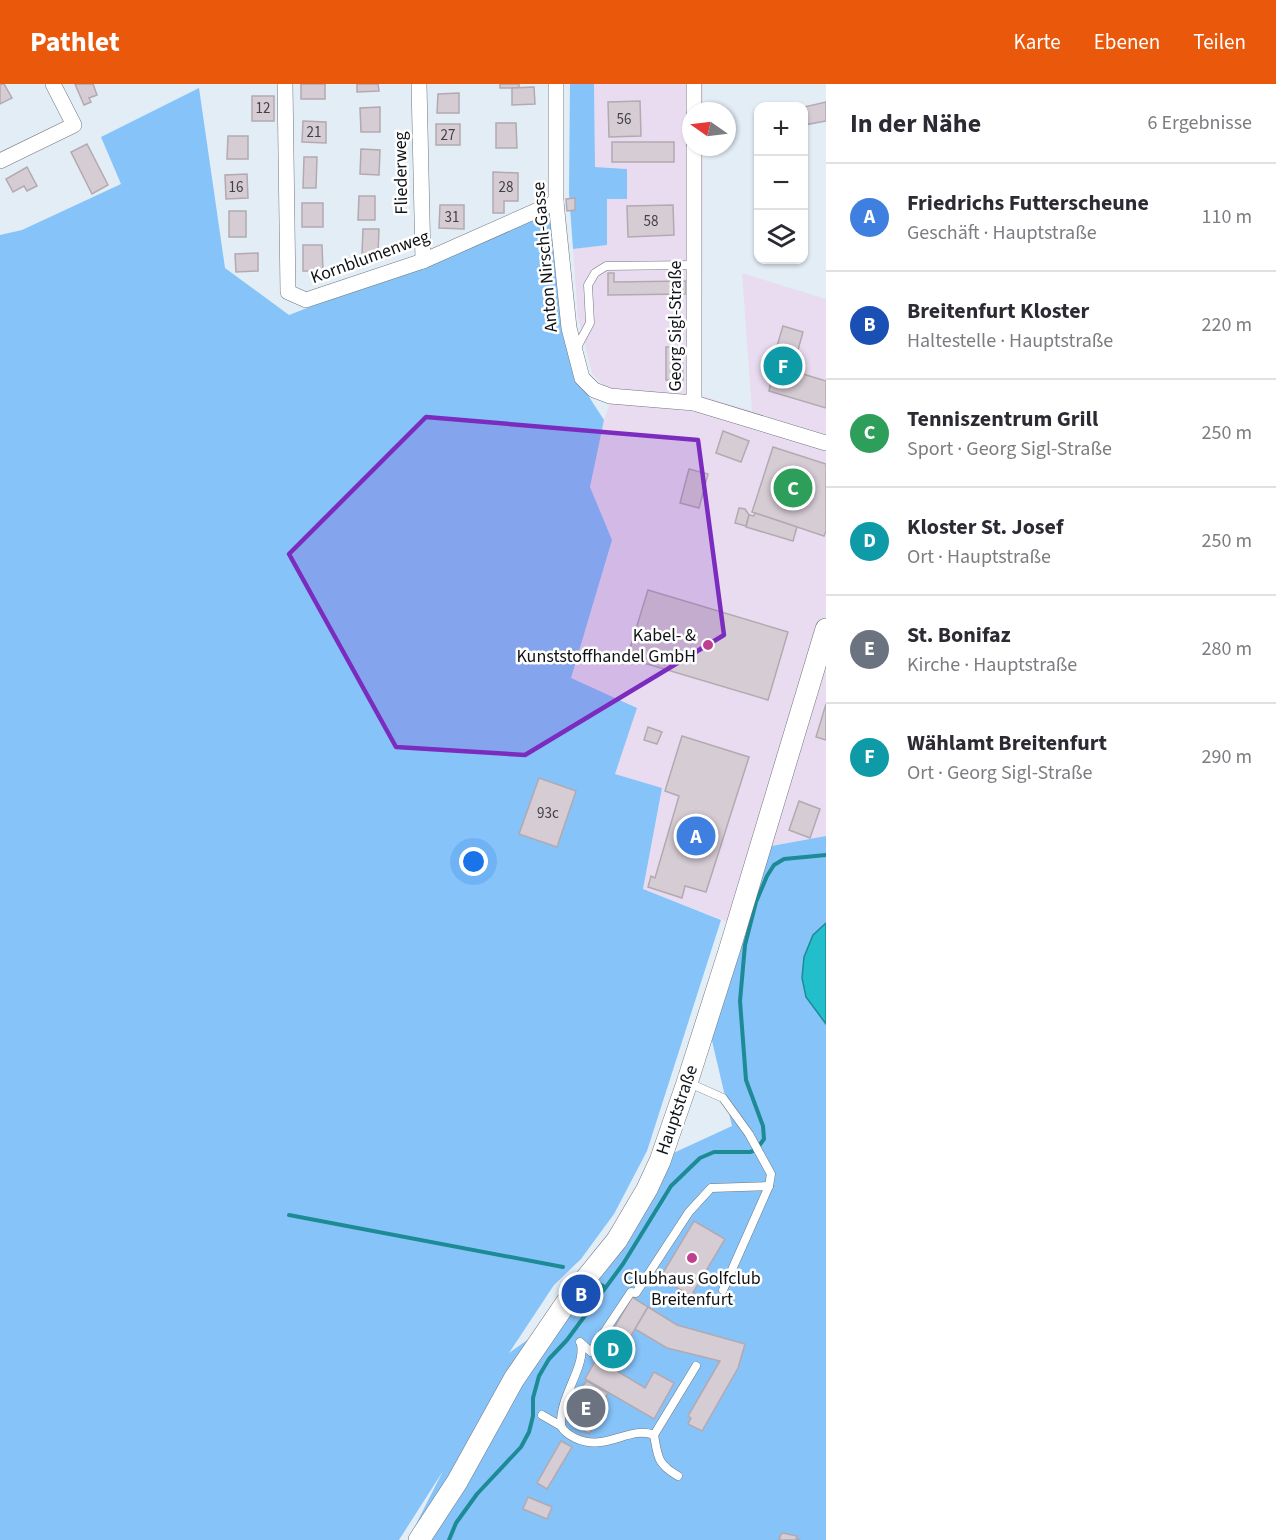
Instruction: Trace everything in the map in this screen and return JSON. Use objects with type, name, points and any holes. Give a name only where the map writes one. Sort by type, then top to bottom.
[{"type":"main road","name":"Hauptstraße","points":[[419,1540],[509,1397],[531,1353],[573,1289],[616,1240],[647,1189],[660,1161],[687,1083],[826,629]]},
{"type":"street","points":[[0,161],[74,125],[53,84]]},
{"type":"street","name":"Kornblumenweg","points":[[285,84],[288,292],[306,300],[423,261],[556,202]]},
{"type":"street","name":"Fliederweg","points":[[419,84],[423,261]]},
{"type":"street","name":"Anton Nirschl-Gasse","points":[[556,84],[556,202],[569,328],[582,378],[594,390],[610,396],[694,402]]},
{"type":"street","points":[[694,84],[694,102]]},
{"type":"street","name":"Georg Sigl-Straße","points":[[694,156],[694,402],[826,443]]},
{"type":"lane","points":[[576,350],[590,323],[588,285],[595,273],[606,266],[694,265]]},
{"type":"lane","points":[[687,1083],[723,1098],[749,1134],[771,1174],[769,1186],[723,1290]]},
{"type":"lane","points":[[561,1426],[561,1408],[582,1353],[580,1342],[591,1352],[631,1292],[636,1293],[689,1212],[711,1188],[769,1186]]},
{"type":"lane","points":[[678,1476],[667,1470],[659,1461],[654,1435],[696,1366]]},
{"type":"lane","points":[[543,1415],[561,1426],[568,1434],[587,1442],[609,1442],[639,1432],[654,1435]]},
{"type":"highlighted area","points":[[426,417],[698,440],[724,635],[525,755],[396,747],[289,554]]},
{"type":"shaded area","points":[[570,84],[594,84],[595,167],[627,169],[627,199],[607,199],[607,245],[573,249],[569,193]]},
{"type":"shaded area","points":[[594,84],[703,84],[703,102],[682,102],[682,156],[703,156],[702,396],[607,390],[592,373],[578,317],[573,249],[607,245],[607,199],[627,199],[627,169],[595,167]]},
{"type":"shaded area","points":[[199,88],[225,268],[289,315],[551,213],[573,372],[604,420],[590,487],[612,540],[571,678],[637,708],[615,774],[662,788],[643,889],[721,920],[647,1151],[614,1214],[581,1259],[554,1285],[509,1353],[564,1314],[667,1156],[732,1126],[709,1028],[749,850],[826,836],[826,1540],[408,1540],[443,1471],[399,1540],[0,1540],[0,235],[22,230],[121,184],[101,137]]},
{"type":"shaded area","points":[[742,273],[826,299],[826,836],[749,850],[728,922],[643,889],[662,788],[615,774],[571,678],[612,540],[590,487],[604,420],[610,403],[699,412],[702,396],[752,411]]},
{"type":"shaded area","points":[[826,923],[826,1024],[806,997],[802,978],[804,957],[813,935]]},
{"type":"building","points":[[0,84],[4,84],[12,98],[0,104]]},
{"type":"building","points":[[75,84],[93,84],[97,95],[89,98],[91,102],[84,105]]},
{"type":"building","points":[[301,84],[325,84],[325,99],[301,99]]},
{"type":"building","points":[[357,84],[378,84],[379,91],[357,92]]},
{"type":"building","points":[[500,84],[519,84],[519,88],[500,88]]},
{"type":"building","points":[[534,87],[535,104],[512,105],[512,88]]},
{"type":"building","points":[[459,93],[459,113],[437,113],[438,94]]},
{"type":"building","points":[[252,96],[274,96],[274,121],[252,121]]},
{"type":"building","points":[[640,101],[641,136],[609,137],[608,102]]},
{"type":"building","points":[[826,102],[826,121],[808,124],[808,106]]},
{"type":"building","points":[[380,107],[380,132],[361,132],[360,108]]},
{"type":"building","points":[[303,121],[326,122],[326,143],[302,142]]},
{"type":"building","points":[[496,123],[516,123],[517,148],[496,148]]},
{"type":"building","points":[[436,124],[460,124],[460,145],[436,145]]},
{"type":"building","points":[[228,136],[248,136],[248,159],[227,159]]},
{"type":"building","points":[[612,142],[674,142],[674,162],[612,162]]},
{"type":"building","points":[[87,144],[108,185],[92,194],[71,152]]},
{"type":"building","points":[[361,149],[380,150],[379,175],[360,174]]},
{"type":"building","points":[[304,157],[317,157],[316,188],[303,188]]},
{"type":"building","points":[[27,167],[37,186],[27,191],[24,186],[13,192],[6,179]]},
{"type":"building","points":[[493,172],[518,173],[518,201],[504,201],[504,213],[493,213]]},
{"type":"building","points":[[247,174],[248,198],[226,199],[225,175]]},
{"type":"building","points":[[359,196],[375,196],[375,220],[358,220]]},
{"type":"building","points":[[575,198],[575,210],[567,211],[566,199]]},
{"type":"building","points":[[302,203],[323,203],[323,227],[302,227]]},
{"type":"building","points":[[440,205],[464,205],[464,229],[439,228]]},
{"type":"building","points":[[673,205],[674,235],[628,237],[627,206]]},
{"type":"building","points":[[229,211],[246,211],[246,237],[229,237]]},
{"type":"building","points":[[363,229],[379,229],[378,254],[362,253]]},
{"type":"building","points":[[303,245],[322,245],[323,271],[303,271]]},
{"type":"building","points":[[258,253],[258,271],[236,272],[235,254]]},
{"type":"building","points":[[608,273],[614,273],[614,282],[686,281],[686,294],[608,295]]},
{"type":"building","points":[[783,326],[803,332],[795,361],[790,370],[826,381],[826,408],[769,391],[776,356],[774,356]]},
{"type":"building","points":[[666,347],[682,347],[683,380],[666,380]]},
{"type":"building","points":[[723,431],[749,441],[741,462],[716,453]]},
{"type":"building","points":[[773,447],[826,464],[826,531],[824,536],[752,512]]},
{"type":"building","points":[[689,469],[708,474],[699,508],[680,503]]},
{"type":"building","points":[[739,508],[745,509],[749,515],[746,526],[735,523]]},
{"type":"building","points":[[755,513],[797,527],[793,541],[746,527],[749,515],[754,516]]},
{"type":"building","name":"Kabel- & Kunststoffhandel GmbH","points":[[648,590],[788,632],[768,700],[627,658]]},
{"type":"building","points":[[826,704],[826,740],[816,737]]},
{"type":"building","points":[[648,727],[662,732],[657,744],[644,740]]},
{"type":"building","points":[[682,736],[749,757],[706,892],[685,886],[682,898],[648,887],[651,876],[655,878],[679,796],[665,791]]},
{"type":"building","points":[[539,778],[576,791],[557,847],[519,834]]},
{"type":"building","points":[[799,801],[820,809],[810,838],[789,830]]},
{"type":"building","name":"Clubhaus Golfclub Breitenfurt","points":[[694,1221],[725,1239],[691,1296],[660,1278]]},
{"type":"building","points":[[632,1297],[648,1307],[612,1368],[645,1388],[654,1372],[674,1383],[654,1419],[585,1379]]},
{"type":"building","points":[[648,1307],[677,1325],[745,1344],[738,1368],[702,1431],[688,1424],[691,1418],[688,1416],[720,1361],[667,1348],[635,1329]]},
{"type":"building","points":[[587,1381],[608,1393],[605,1398],[608,1400],[589,1434],[565,1419],[578,1391]]},
{"type":"building","points":[[561,1441],[572,1447],[547,1489],[537,1483]]},
{"type":"building","points":[[528,1497],[552,1507],[547,1519],[523,1509]]},
{"type":"building","points":[[783,1533],[797,1536],[796,1538],[800,1540],[779,1540]]},
{"type":"waterway","points":[[449,1540],[456,1523],[477,1494],[521,1447],[529,1432],[533,1416],[533,1398],[539,1376],[549,1359],[567,1340],[623,1264],[671,1186],[700,1158],[714,1152],[750,1152],[756,1150],[764,1139],[763,1126],[746,1080],[740,1001],[745,945],[756,902],[774,865],[784,859],[826,855]]},
{"type":"waterway","points":[[289,1215],[563,1267]]},
{"type":"waterway","points":[[597,1283],[605,1287]]},
{"type":"place","name":"Wählamt Breitenfurt","points":[[783,366]]},
{"type":"place","name":"Tenniszentrum Grill","points":[[793,488]]},
{"type":"place","name":"Kabel- & Kunststoffhandel GmbH","points":[[708,645]]},
{"type":"place","name":"Friedrichs Futterscheune","points":[[696,836]]},
{"type":"place","name":"Clubhaus Golfclub Breitenfurt","points":[[692,1258]]},
{"type":"place","name":"Breitenfurt Kloster","points":[[581,1294]]},
{"type":"place","name":"Kloster St. Josef","points":[[613,1349]]},
{"type":"place","name":"St. Bonifaz","points":[[586,1408]]}]
